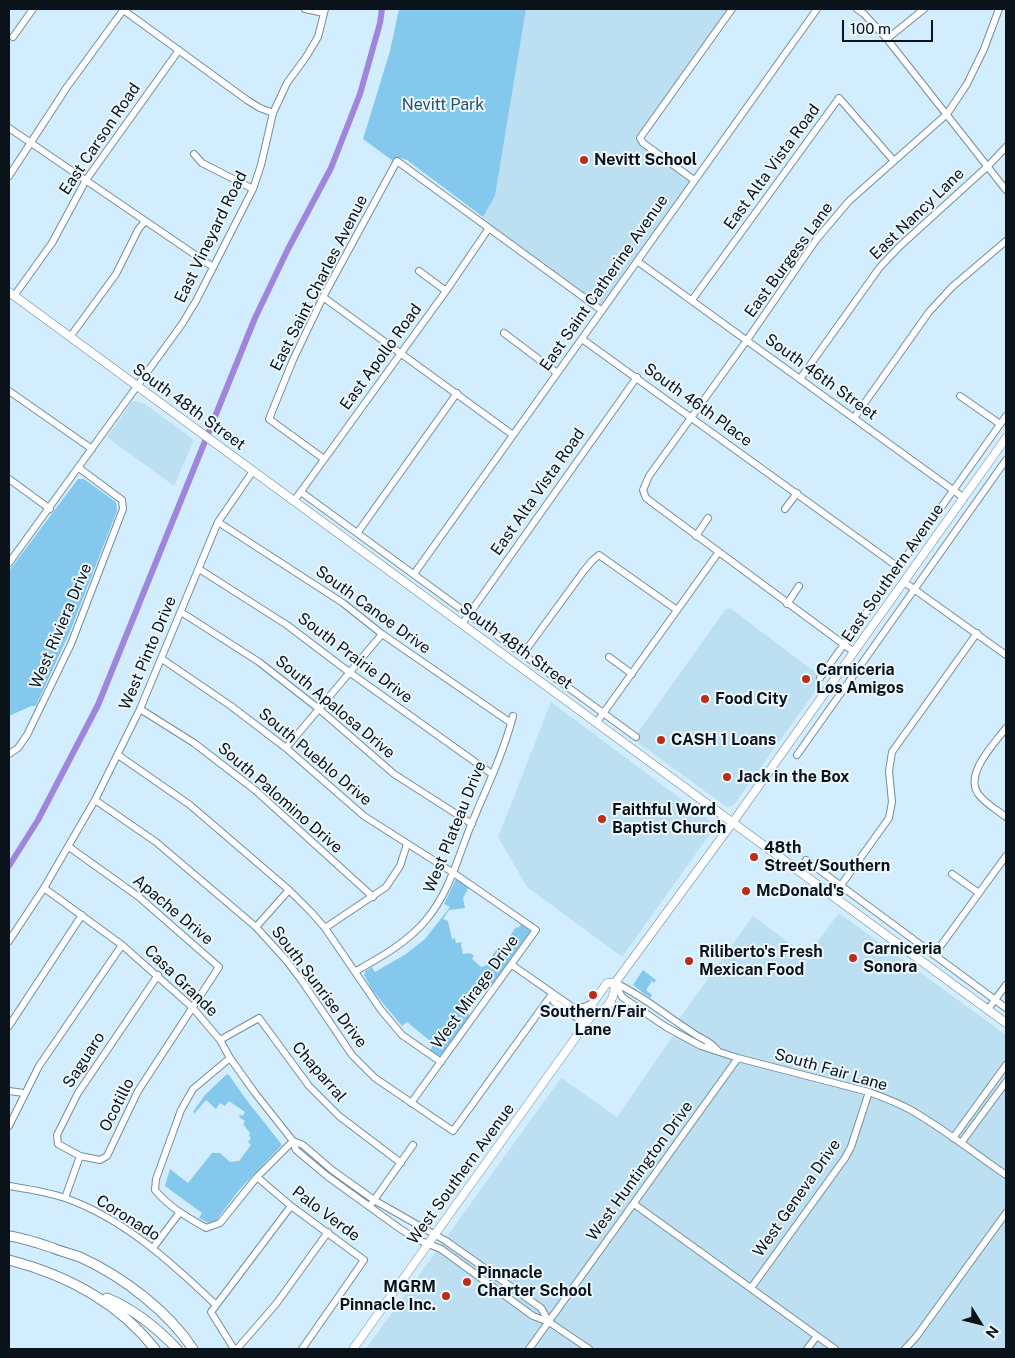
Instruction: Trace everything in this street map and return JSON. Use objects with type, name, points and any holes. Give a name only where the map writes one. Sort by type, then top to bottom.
[{"type":"highway","points":[[9,1236],[23,1238],[82,1258],[127,1284],[160,1310],[193,1349]]},
{"type":"highway","points":[[9,1260],[34,1267],[64,1279],[106,1301],[121,1312],[155,1349]]},
{"type":"highway","points":[[86,1290],[119,1303],[150,1324],[177,1349]]},
{"type":"main road","name":"South 48th Street","points":[[12,294],[1006,1023]]},
{"type":"main road","name":"East Southern Avenue","points":[[733,822],[1006,438]]},
{"type":"main road","name":"West Southern Avenue","points":[[353,1349],[591,1016],[604,1011],[615,996],[615,983],[733,822]]},
{"type":"main road","name":"West Southern Avenue","points":[[591,1016],[590,1008],[607,983],[615,983]]},
{"type":"street","points":[[13,37],[33,9]]},
{"type":"street","points":[[9,176],[67,87],[123,9],[247,100],[273,113]]},
{"type":"street","points":[[306,9],[325,11]]},
{"type":"street","points":[[694,180],[643,143],[640,138],[732,9]]},
{"type":"street","name":"East Saint Catherine Avenue","points":[[414,574],[817,9]]},
{"type":"street","points":[[857,9],[887,39],[1006,190]]},
{"type":"street","points":[[887,39],[924,9]]},
{"type":"street","name":"East Burgess Lane","points":[[696,536],[646,498],[643,490],[649,476],[816,240],[849,201],[947,114],[972,75],[999,9]]},
{"type":"street","name":"East Vineyard Road","points":[[9,563],[186,318],[253,189],[261,165],[273,113],[287,83],[318,37],[325,11]]},
{"type":"street","name":"East Carson Road","points":[[12,294],[52,243],[86,180],[179,50]]},
{"type":"street","name":"East Alta Vista Road","points":[[692,300],[839,98],[894,161]]},
{"type":"street","points":[[9,128],[213,267]]},
{"type":"street","name":"East Nancy Lane","points":[[800,379],[880,267],[1006,147]]},
{"type":"street","points":[[194,154],[202,163],[253,189]]},
{"type":"street","name":"East Saint Charles Avenue","points":[[324,460],[269,419],[293,360],[323,297],[397,161],[489,228]]},
{"type":"street","points":[[70,337],[116,274],[138,230],[145,221]]},
{"type":"street","points":[[489,228],[601,310]]},
{"type":"street","name":"East Apollo Road","points":[[294,501],[446,291],[489,228]]},
{"type":"street","points":[[854,418],[929,312],[952,287],[1006,241]]},
{"type":"street","name":"South 46th Street","points":[[637,261],[964,498]]},
{"type":"street","points":[[419,271],[446,291]]},
{"type":"street","points":[[323,297],[513,435]]},
{"type":"street","points":[[504,333],[557,373]]},
{"type":"street","name":"South 46th Place","points":[[582,339],[898,567]]},
{"type":"street","name":"East Alta Vista Road","points":[[462,624],[637,377]]},
{"type":"street","points":[[9,391],[92,449]]},
{"type":"street","points":[[358,532],[456,394]]},
{"type":"street","points":[[960,396],[1000,424]]},
{"type":"street","name":"East Southern Avenue","points":[[820,678],[1006,416]]},
{"type":"street","name":"East Southern Avenue","points":[[797,755],[1006,460]]},
{"type":"street","name":"West Riviera Drive","points":[[9,754],[18,748],[27,735],[71,644],[123,509],[122,500],[79,468]]},
{"type":"street","name":"West Pinto Drive","points":[[9,941],[44,888],[95,800],[140,709],[218,522],[253,471]]},
{"type":"street","points":[[9,479],[50,508]]},
{"type":"street","name":"South 48th Street","points":[[301,492],[636,737]]},
{"type":"street","points":[[785,510],[797,494]]},
{"type":"street","points":[[708,518],[696,536],[854,652]]},
{"type":"street","name":"South Canoe Drive","points":[[218,522],[343,602],[382,634],[511,723]]},
{"type":"street","points":[[596,722],[718,553]]},
{"type":"street","points":[[523,654],[583,572],[600,555],[678,610]]},
{"type":"street","name":"South Prairie Drive","points":[[199,568],[287,625],[349,672],[492,774]]},
{"type":"street","points":[[904,582],[1006,655]]},
{"type":"street","points":[[787,604],[799,586]]},
{"type":"street","name":"South Apalosa Drive","points":[[181,612],[259,662],[319,709],[394,774],[472,824]]},
{"type":"street","points":[[834,895],[889,818],[892,802],[889,771],[892,752],[977,633]]},
{"type":"street","points":[[286,748],[382,634]]},
{"type":"street","points":[[609,657],[632,674]]},
{"type":"street","name":"South Pueblo Drive","points":[[162,659],[231,706],[286,748],[364,816],[452,872]]},
{"type":"street","name":"South Palomino Drive","points":[[140,709],[194,743],[255,790],[373,897]]},
{"type":"street","name":"West Plateau Drive","points":[[356,971],[410,937],[426,920],[442,898],[492,774],[513,716]]},
{"type":"street","points":[[1006,728],[978,767],[974,784],[980,796],[1006,817]]},
{"type":"street","points":[[118,755],[190,804],[290,890],[325,928],[381,1010],[402,1035],[441,1062]]},
{"type":"street","name":"South Sunrise Drive","points":[[95,800],[156,842],[256,927],[302,981],[352,1055],[375,1078],[453,1131],[552,994]]},
{"type":"street","points":[[325,928],[386,887],[400,866],[407,844]]},
{"type":"street","name":"Apache Drive","points":[[69,847],[139,897],[219,967],[192,1007]]},
{"type":"street","points":[[934,955],[1006,856]]},
{"type":"street","points":[[806,860],[1006,1008]]},
{"type":"street","name":"West Mirage Drive","points":[[411,1104],[536,930],[452,872]]},
{"type":"street","points":[[952,874],[979,893]]},
{"type":"street","name":"Casa Grande","points":[[44,888],[122,944],[192,1007],[220,1040],[230,1058],[255,1093],[293,1141],[296,1150],[321,1171],[372,1203],[446,1241],[541,1308],[549,1322]]},
{"type":"street","points":[[256,927],[290,890]]},
{"type":"street","points":[[9,1026],[82,915]]},
{"type":"street","points":[[9,1126],[39,1066],[122,944]]},
{"type":"street","points":[[512,965],[581,1013],[591,1016]]},
{"type":"street","name":"Saguaro","points":[[80,1156],[58,1144],[58,1135],[78,1092],[158,975]]},
{"type":"street","name":"South Fair Lane","points":[[615,983],[622,997],[666,1027],[711,1051],[718,1051],[738,1058],[869,1092],[907,1108],[1006,1175]]},
{"type":"street","name":"South Fair Lane","points":[[615,983],[629,989],[691,1032],[714,1045],[718,1051]]},
{"type":"street","points":[[988,1010],[1006,985]]},
{"type":"street","points":[[552,994],[554,1002],[586,1024]]},
{"type":"street","points":[[571,1006],[584,1007],[593,1003]]},
{"type":"street","name":"Ocotillo","points":[[80,1156],[100,1160],[107,1156],[138,1091],[192,1007]]},
{"type":"street","name":"Chaparral","points":[[220,1040],[259,1018],[309,1086],[339,1116],[401,1163]]},
{"type":"street","points":[[230,1058],[193,1089],[181,1110],[156,1179],[155,1190],[162,1199],[206,1228],[220,1223],[257,1177],[293,1141]]},
{"type":"street","name":"West Huntington Drive","points":[[529,1349],[738,1058]]},
{"type":"street","points":[[953,1138],[1006,1065]]},
{"type":"street","points":[[961,1143],[1006,1082]]},
{"type":"street","points":[[9,1090],[24,1093]]},
{"type":"street","name":"West Geneva Drive","points":[[751,1288],[845,1158],[851,1147],[869,1092]]},
{"type":"street","points":[[372,1203],[413,1145]]},
{"type":"street","points":[[65,1198],[80,1156]]},
{"type":"street","name":"Palo Verde","points":[[257,1177],[291,1206],[364,1260],[302,1349]]},
{"type":"street","name":"Coronado","points":[[9,1186],[65,1198],[98,1212],[153,1248],[216,1304]]},
{"type":"street","name":"Casa Grande","points":[[372,1203],[399,1228],[441,1249],[533,1316],[549,1322]]},
{"type":"street","points":[[634,1204],[835,1349]]},
{"type":"street","points":[[291,1206],[211,1312],[235,1349],[276,1304],[328,1232]]},
{"type":"street","points":[[153,1248],[180,1212]]},
{"type":"street","points":[[904,1349],[916,1337],[1006,1213]]},
{"type":"street","points":[[549,1322],[589,1349]]},
{"type":"street","points":[[808,1349],[817,1336]]},
{"type":"shaded area","name":"Nevitt School","points":[[526,9],[732,9],[640,138],[694,180],[601,310],[480,222],[495,196]]},
{"type":"shaded area","points":[[132,402],[145,404],[194,440],[174,486],[107,437]]},
{"type":"shaded area","points":[[730,608],[824,679],[736,802],[732,806],[727,807],[633,739],[725,610]]},
{"type":"shaded area","points":[[551,702],[708,819],[713,825],[710,834],[622,957],[527,887],[498,837]]},
{"type":"shaded area","points":[[839,913],[1006,1035],[1006,1349],[366,1349],[561,1078],[617,1117],[673,1036],[679,1019],[753,916],[807,956]]},
{"type":"green space","name":"Nevitt Park","points":[[399,9],[526,9],[495,196],[483,217],[407,160],[400,158],[393,161],[363,139],[390,51]]},
{"type":"green space","points":[[78,479],[84,479],[116,502],[117,511],[71,629],[36,706],[31,706],[9,716],[9,571]]},
{"type":"green space","points":[[456,879],[469,887],[463,898],[465,908],[449,910],[443,919],[448,921],[452,939],[455,938],[456,943],[462,942],[463,954],[470,953],[474,956],[472,959],[481,967],[485,966],[497,949],[500,951],[516,927],[518,928],[522,923],[529,928],[530,932],[493,984],[488,982],[467,1012],[471,1017],[443,1055],[439,1056],[430,1050],[434,1044],[407,1022],[402,1026],[373,991],[364,975],[372,967],[375,972],[406,954],[425,939],[450,907],[444,904]]},
{"type":"green space","points":[[643,970],[656,980],[654,983],[652,981],[646,990],[652,995],[650,998],[633,985]]},
{"type":"green space","points":[[227,1074],[282,1145],[239,1190],[215,1222],[208,1223],[199,1218],[202,1213],[165,1186],[170,1169],[188,1183],[212,1153],[220,1153],[230,1162],[239,1161],[251,1145],[248,1142],[251,1138],[249,1136],[250,1133],[243,1124],[245,1121],[239,1117],[240,1115],[243,1116],[245,1112],[229,1101],[225,1106],[220,1103],[216,1109],[206,1100],[195,1113],[193,1112],[205,1095]]},
{"type":"waterway","points":[[9,866],[38,820],[98,705],[255,318],[288,249],[331,168],[360,94],[380,23],[382,9]]},
{"type":"place","name":"Nevitt School","points":[[584,160]]},
{"type":"place","name":"Carniceria Los Amigos","points":[[806,679]]},
{"type":"place","name":"Food City","points":[[705,699]]},
{"type":"place","name":"CASH 1 Loans","points":[[661,740]]},
{"type":"place","name":"Jack in the Box","points":[[727,777]]},
{"type":"place","name":"Faithful Word Baptist Church","points":[[602,819]]},
{"type":"place","name":"48th Street/Southern","points":[[754,857]]},
{"type":"place","name":"McDonald's","points":[[746,891]]},
{"type":"place","name":"Carniceria Sonora","points":[[853,958]]},
{"type":"place","name":"Riliberto's Fresh Mexican Food","points":[[689,961]]},
{"type":"place","name":"Southern/Fair Lane","points":[[593,995]]},
{"type":"place","name":"Pinnacle Charter School","points":[[467,1282]]},
{"type":"place","name":"MGRM Pinnacle Inc.","points":[[446,1296]]}]
